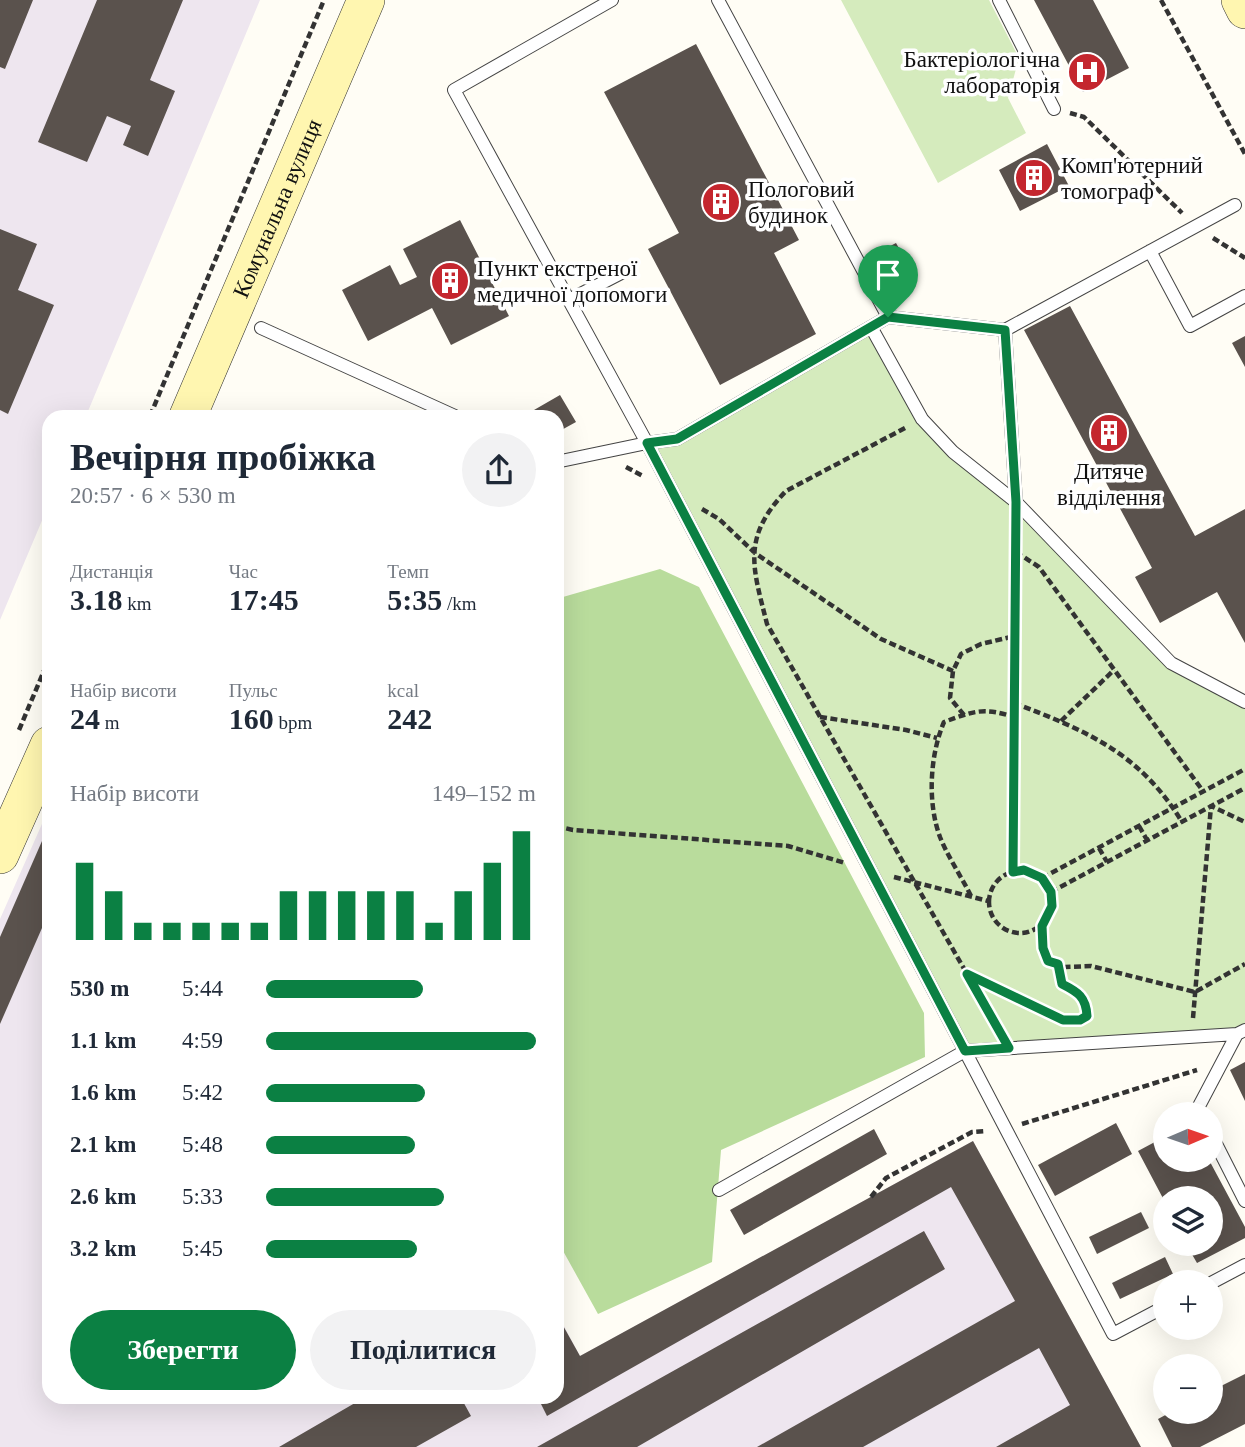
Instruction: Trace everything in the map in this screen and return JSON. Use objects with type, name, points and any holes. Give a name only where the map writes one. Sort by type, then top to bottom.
[{"type":"street","name":"Комунальна вулиця","points":[[191,410],[366,0]]},
{"type":"street","points":[[1240,0],[1245,10]]},
{"type":"street","points":[[0,855],[32,743]]},
{"type":"lane","points":[[612,0],[454,90],[647,443],[1113,1334],[1153,1313]]},
{"type":"lane","points":[[718,0],[888,317]]},
{"type":"lane","points":[[999,0],[1054,109]]},
{"type":"lane","points":[[564,460],[677,439],[888,317],[1005,330],[1235,205]]},
{"type":"lane","points":[[1150,251],[1190,326],[1245,296]]},
{"type":"lane","points":[[569,300],[629,269]]},
{"type":"lane","points":[[871,327],[922,419],[954,452],[1016,502],[1171,663],[1245,702]]},
{"type":"lane","points":[[261,328],[443,410]]},
{"type":"lane","points":[[1005,330],[1016,502]]},
{"type":"lane","points":[[719,1190],[965,1051],[1241,1032]]},
{"type":"lane","points":[[1201,1102],[1241,1032]]},
{"type":"lane","points":[[1223,1158],[1245,1201]]},
{"type":"lane","points":[[1223,1277],[1245,1265]]},
{"type":"path","points":[[153,410],[324,0]]},
{"type":"path","points":[[1161,0],[1245,154]]},
{"type":"path","points":[[1054,109],[1084,117],[1195,227],[1245,258]]},
{"type":"path","points":[[922,419],[786,491],[770,507],[755,537],[753,568],[766,624],[1009,1048]]},
{"type":"path","points":[[621,464],[719,519],[754,553],[881,639],[953,671]]},
{"type":"path","points":[[1013,872],[1016,502]]},
{"type":"path","points":[[1016,552],[1039,567],[1203,792]]},
{"type":"path","points":[[964,715],[950,698],[953,671],[961,653],[981,644],[1015,636]]},
{"type":"path","points":[[1061,721],[1114,670]]},
{"type":"path","points":[[32,743],[42,694]]},
{"type":"path","points":[[1014,703],[1061,721],[1122,753],[1158,785],[1182,822]]},
{"type":"path","points":[[971,896],[940,835],[934,804],[933,772],[937,738],[944,722],[964,715],[990,709],[1014,717]]},
{"type":"path","points":[[820,717],[906,730],[937,738]]},
{"type":"path","points":[[1042,878],[1245,769]]},
{"type":"path","points":[[1051,892],[1245,788]]},
{"type":"path","points":[[1211,806],[1245,822]]},
{"type":"path","points":[[1191,1037],[1211,806]]},
{"type":"path","points":[[1139,826],[1147,840]]},
{"type":"path","points":[[564,828],[788,846],[914,883],[988,901]]},
{"type":"path","points":[[1099,848],[1107,862]]},
{"type":"path","points":[[1042,926],[1024,934],[1005,930],[992,918],[988,901],[995,883],[1013,872],[1024,870],[1042,878],[1051,892],[1052,906],[1042,926],[1043,948],[1048,961],[1065,967],[1091,966],[1195,992],[1245,964]]},
{"type":"path","points":[[967,974],[1063,1020],[1080,1020],[1087,1016],[1086,1004],[1080,993],[1062,984],[1058,964]]},
{"type":"path","points":[[871,1197],[886,1178],[972,1132],[1005,1129],[1222,1062]]},
{"type":"shaded area","points":[[0,0],[260,0],[89,410],[42,410],[42,521],[0,620]]},
{"type":"shaded area","points":[[42,824],[42,1404],[564,1404],[564,1326],[580,1356],[973,1141],[1141,1447],[0,1447],[0,919]]},
{"type":"green space","points":[[841,0],[989,0],[1019,58],[1008,98],[1026,133],[938,183]]},
{"type":"green space","points":[[871,327],[922,419],[1016,502],[1171,663],[1245,702],[1245,1030],[965,1051],[647,443],[677,439]]},
{"type":"green space","points":[[660,569],[699,587],[924,1013],[925,1057],[721,1150],[712,1262],[598,1314],[564,1253],[564,597]]},
{"type":"building","points":[[0,0],[33,0],[5,69],[0,67]]},
{"type":"building","points":[[97,0],[183,0],[150,80],[175,91],[148,156],[123,145],[131,126],[107,116],[87,162],[38,142]]},
{"type":"building","points":[[1034,0],[1093,0],[1129,68],[1083,92]]},
{"type":"building","name":"Пологовий будинок","points":[[696,44],[799,240],[774,253],[816,334],[720,385],[648,249],[679,233],[604,92]]},
{"type":"building","name":"Комп'ютерний томограф","points":[[1047,144],[1069,186],[1020,211],[999,170]]},
{"type":"building","name":"Пункт екстреної медичної допомоги","points":[[460,220],[509,316],[451,345],[432,308],[368,341],[342,290],[390,265],[400,285],[417,277],[403,249]]},
{"type":"building","points":[[0,229],[37,244],[18,290],[54,305],[8,414],[0,410]]},
{"type":"building","points":[[896,243],[914,275],[894,287],[875,254]]},
{"type":"building","name":"Дитяче відділення","points":[[1070,306],[1195,536],[1245,509],[1245,643],[1217,592],[1160,623],[1135,577],[1152,568],[1024,330]]},
{"type":"building","points":[[1245,336],[1245,367],[1232,343]]},
{"type":"building","points":[[560,395],[576,422],[564,429],[564,410],[534,410]]},
{"type":"building","points":[[42,841],[42,928],[0,1024],[0,937]]},
{"type":"building","points":[[1245,1062],[1245,1101],[1230,1070]]},
{"type":"building","points":[[1116,1123],[1132,1154],[1055,1196],[1038,1165]]},
{"type":"building","points":[[874,1129],[887,1154],[744,1235],[730,1210]]},
{"type":"building","points":[[973,1141],[1141,1447],[996,1447],[1070,1405],[1039,1348],[863,1447],[757,1447],[1015,1301],[951,1187],[547,1416],[541,1404],[564,1404],[564,1327],[580,1356]]},
{"type":"building","points":[[1153,1143],[1153,1172],[1215,1172],[1223,1186],[1156,1186],[1138,1151]]},
{"type":"building","points":[[1223,1186],[1245,1227],[1245,1238],[1223,1249]]},
{"type":"building","points":[[1141,1212],[1149,1228],[1097,1254],[1089,1237]]},
{"type":"building","points":[[924,1231],[945,1269],[637,1447],[537,1447]]},
{"type":"building","points":[[1193,1256],[1210,1256],[1197,1263]]},
{"type":"building","points":[[1165,1257],[1171,1270],[1153,1270],[1153,1283],[1120,1299],[1112,1283]]},
{"type":"building","points":[[1245,1374],[1245,1424],[1200,1447],[1172,1447],[1160,1424],[1223,1424],[1223,1385]]},
{"type":"building","points":[[353,1404],[464,1404],[471,1416],[416,1447],[279,1447]]},
{"type":"place","name":"Бактеріологічна лабораторія","points":[[1087,72]]},
{"type":"place","name":"Комп'ютерний томограф","points":[[1034,178]]},
{"type":"place","name":"Пологовий будинок","points":[[721,202]]},
{"type":"place","name":"Пункт екстреної медичної допомоги","points":[[450,281]]},
{"type":"place","name":"Дитяче відділення","points":[[1109,433]]},
{"type":"route","points":[[888,317],[1005,330],[1016,502],[1013,872],[1024,870],[1042,878],[1051,892],[1052,906],[1042,926],[1043,948],[1048,961],[1058,964],[1062,984],[1080,993],[1086,1004],[1087,1016],[1080,1020],[1063,1020],[967,974],[1009,1048],[965,1051],[647,443],[677,439],[888,317]]}]
